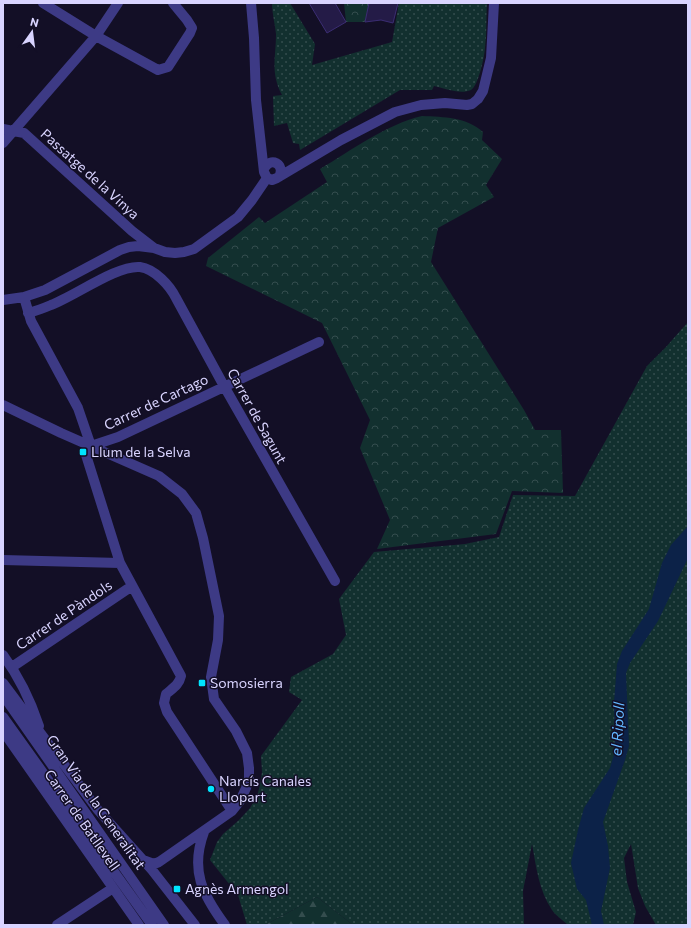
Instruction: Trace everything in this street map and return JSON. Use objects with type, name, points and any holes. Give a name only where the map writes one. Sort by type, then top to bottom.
[{"type":"street","points":[[43,3],[96,36],[158,70],[168,67],[192,28],[173,3]]},
{"type":"street","points":[[3,143],[96,36],[118,3]]},
{"type":"street","points":[[251,3],[256,100],[266,174]]},
{"type":"street","points":[[266,174],[275,179],[308,161],[341,140],[395,112],[420,105],[445,103],[472,104],[481,96],[489,70],[492,46],[494,3]]},
{"type":"street","name":"Passatge de la Vinya","points":[[3,129],[24,133],[132,231],[154,248]]},
{"type":"street","points":[[261,144],[281,169],[279,177]]},
{"type":"street","points":[[3,300],[24,297],[44,290],[120,250],[129,247],[138,246],[154,248],[164,252],[175,253],[194,249],[238,217],[252,200],[266,174],[267,164],[294,164],[308,161]]},
{"type":"street","name":"Carrer de Sagunt","points":[[28,313],[52,305],[123,269],[142,267],[150,270],[161,278],[171,288],[224,386],[335,581]]},
{"type":"street","points":[[24,297],[28,313],[35,330],[78,408],[91,446],[86,455],[120,563],[181,676],[177,686],[166,694],[164,703],[167,712],[232,811]]},
{"type":"street","name":"Carrer de Cartago","points":[[91,446],[118,437],[319,342]]},
{"type":"street","points":[[3,405],[159,476],[182,494],[196,513],[203,538],[219,616],[218,640],[211,677],[214,699],[236,731],[247,753],[249,778],[240,801],[232,811],[204,832],[156,863],[151,864],[143,860]]},
{"type":"street","points":[[3,560],[120,563]]},
{"type":"street","name":"Carrer de Pàndols","points":[[12,667],[132,586]]},
{"type":"street","points":[[3,655],[12,667],[31,702],[42,736]]},
{"type":"street","points":[[3,683],[98,810],[143,860],[195,925]]},
{"type":"street","name":"Gran Via de la Generalitat","points":[[3,695],[164,925]]},
{"type":"street","name":"Gran Via de la Generalitat","points":[[3,718],[152,925]]},
{"type":"street","name":"Carrer de Batllevell","points":[[3,731],[139,925]]},
{"type":"street","points":[[204,832],[198,858],[202,889],[225,925]]},
{"type":"street","points":[[57,925],[113,888]]},
{"type":"green space","points":[[272,3],[290,3],[315,44],[312,65],[392,42],[399,3],[487,3],[485,51],[479,77],[474,88],[462,92],[434,86],[432,90],[400,90],[300,150],[299,144],[293,143],[287,123],[274,126],[273,96],[282,95],[278,87],[274,65],[276,34]]},
{"type":"green space","points":[[344,3],[369,3],[365,22],[346,22]]},
{"type":"green space","points":[[422,116],[454,119],[469,123],[483,132],[482,140],[502,159],[486,185],[494,197],[438,228],[431,262],[535,430],[561,430],[563,493],[512,491],[496,534],[377,549],[390,520],[360,448],[370,420],[322,323],[206,266],[208,258],[259,217],[265,223],[327,182],[320,169],[395,125]]},
{"type":"green space","points":[[688,322],[688,925],[656,925],[645,906],[638,888],[631,844],[624,858],[627,882],[636,912],[633,925],[568,925],[554,912],[544,895],[532,844],[523,891],[524,925],[353,925],[317,897],[265,925],[247,925],[238,895],[210,860],[217,842],[223,834],[250,808],[257,796],[262,772],[261,756],[302,700],[289,692],[291,677],[333,654],[346,635],[339,599],[374,552],[465,544],[499,537],[513,495],[575,496],[647,366]]},
{"type":"green space","points":[[317,897],[353,925],[265,925]]},
{"type":"water","name":"el Ripoll","points":[[688,526],[688,558],[658,621],[630,663],[626,673],[629,746],[603,822],[608,846],[610,868],[601,911],[604,925],[592,925],[586,900],[577,889],[571,863],[584,808],[610,768],[615,751],[614,703],[617,664],[622,651],[649,609],[662,563],[671,545]]},
{"type":"building","points":[[309,3],[335,3],[346,22],[327,33]]},
{"type":"building","points":[[369,3],[398,3],[393,23],[381,20],[365,22]]},
{"type":"place","name":"Llum de la Selva","points":[[83,452]]},
{"type":"place","name":"Somosierra","points":[[202,683]]},
{"type":"place","name":"Narcís Canales Llopart","points":[[211,789]]},
{"type":"place","name":"Agnès Armengol","points":[[177,889]]}]
